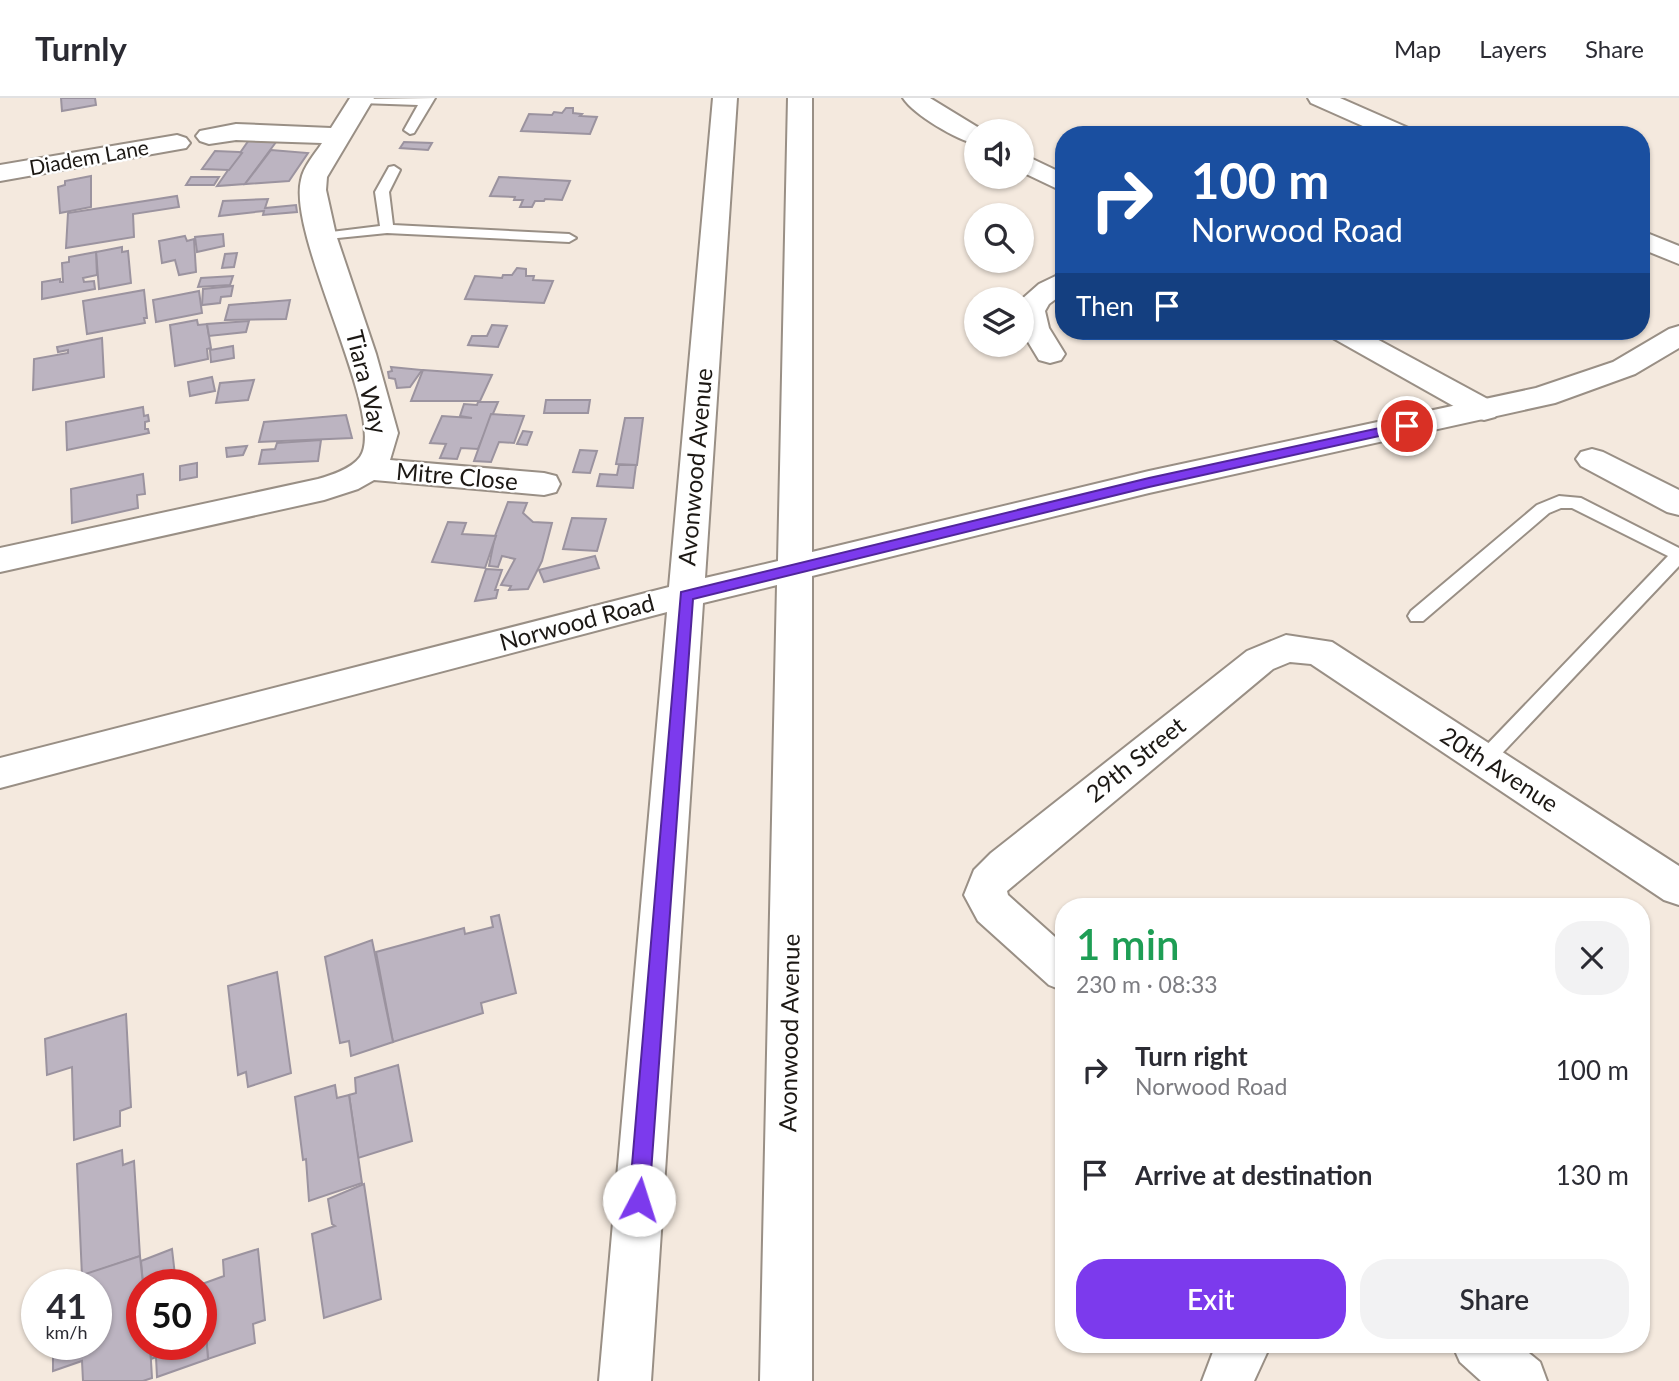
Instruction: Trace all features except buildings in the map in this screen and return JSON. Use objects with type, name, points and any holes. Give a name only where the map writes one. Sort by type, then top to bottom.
[{"type":"street","name":"Avonwood Avenue","points":[[625,1381],[726,98]]},
{"type":"street","name":"Avonwood Avenue","points":[[786,1381],[800,98]]},
{"type":"street","points":[[915,98],[964,130]]},
{"type":"street","points":[[1321,98],[1384,126]]},
{"type":"street","name":"Tiara Way","points":[[0,560],[324,489],[370,469],[382,446],[382,433],[323,237],[312,182],[362,99]]},
{"type":"street","points":[[209,136],[236,132],[339,136]]},
{"type":"street","name":"Diadem Lane","points":[[0,173],[177,143]]},
{"type":"street","points":[[1034,168],[1055,179]]},
{"type":"street","points":[[1650,243],[1679,256]]},
{"type":"street","points":[[1050,354],[1034,330],[1029,314],[1030,306],[1039,296],[1055,286]]},
{"type":"street","name":"Norwood Road","points":[[0,774],[686,595],[1149,482],[1544,396],[1624,368],[1679,335]]},
{"type":"street","points":[[1357,340],[1484,410]]},
{"type":"street","points":[[1592,459],[1679,505]]},
{"type":"street","name":"Mitre Close","points":[[370,469],[544,485]]},
{"type":"street","name":"29th Street","points":[[1055,964],[993,908],[985,895],[985,889],[994,875],[1260,660],[1286,648],[1318,651]]},
{"type":"street","name":"20th Avenue","points":[[1318,651],[1679,888]]},
{"type":"street","points":[[1228,1381],[1240,1353]]},
{"type":"street","points":[[1488,1353],[1521,1381]]},
{"type":"lane","points":[[362,99],[427,100],[410,130]]},
{"type":"lane","points":[[387,229],[382,192],[394,170]]},
{"type":"lane","points":[[323,237],[387,229],[569,238]]},
{"type":"lane","points":[[1417,616],[1543,509],[1559,502],[1574,502],[1679,555],[1484,760]]},
{"type":"route","points":[[639,1200],[686,595],[852,557],[1149,482],[1407,426]]}]
